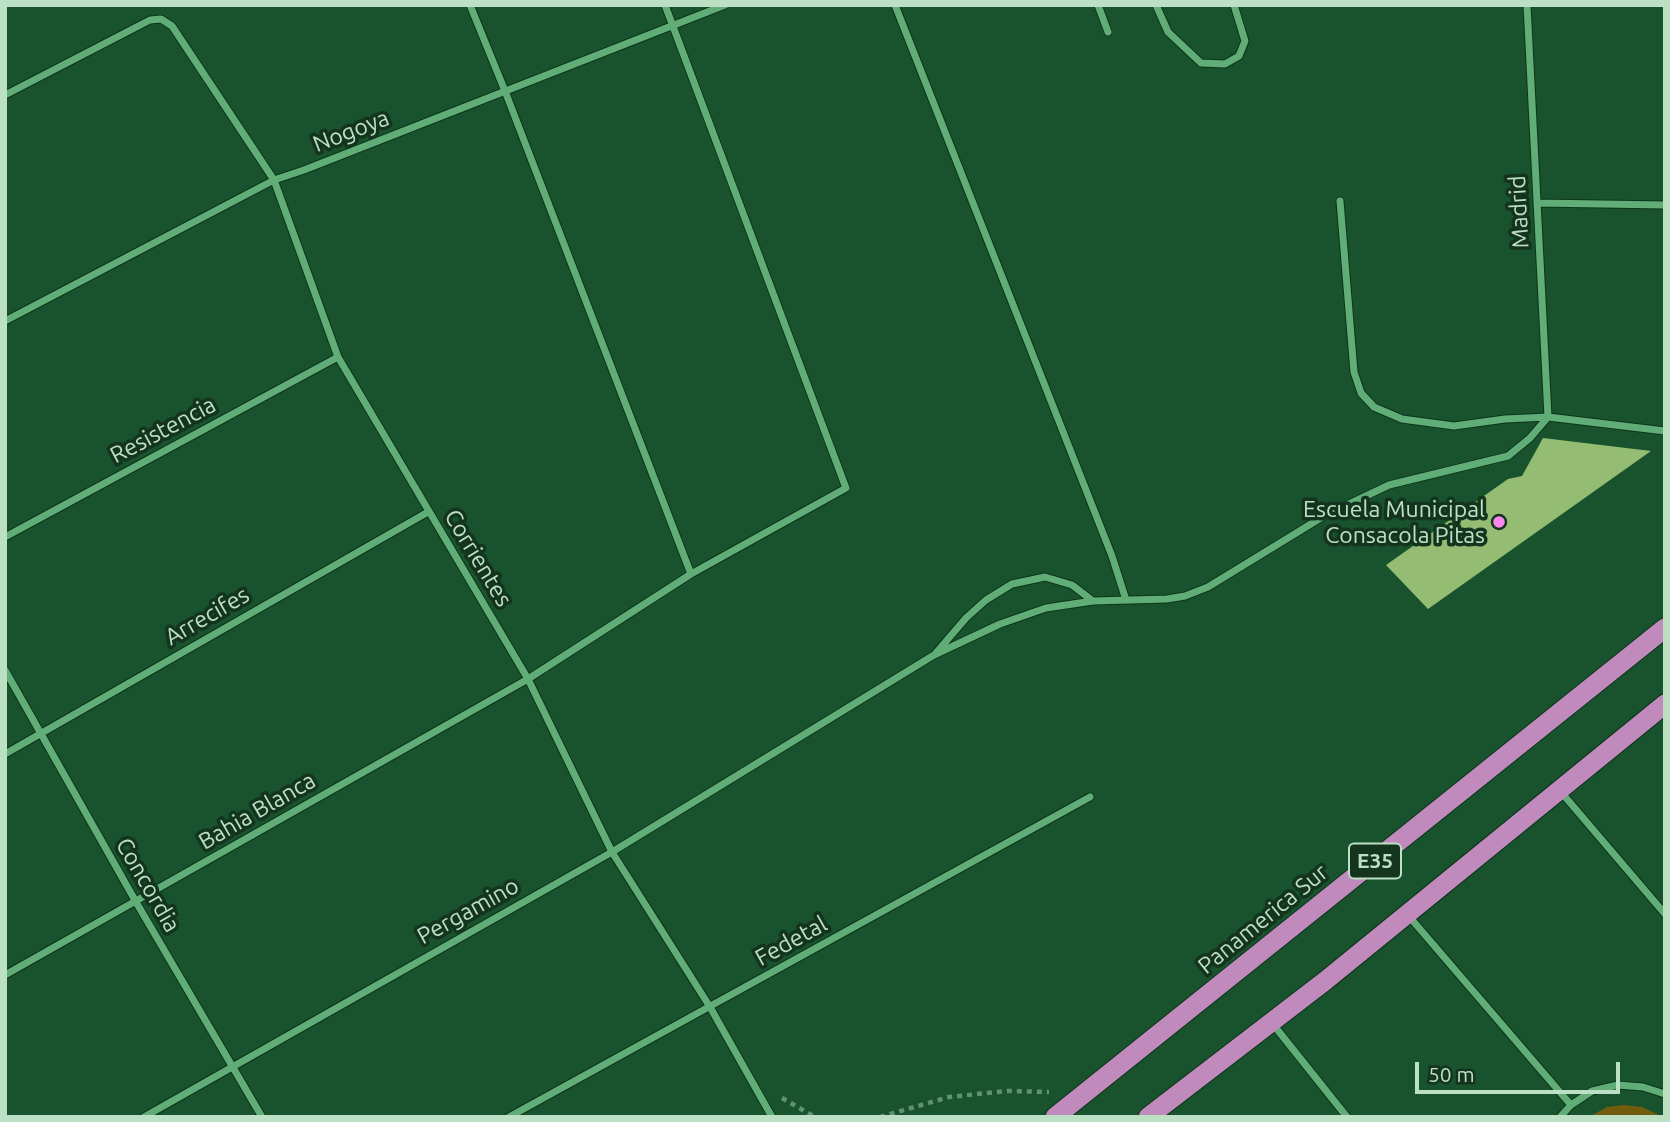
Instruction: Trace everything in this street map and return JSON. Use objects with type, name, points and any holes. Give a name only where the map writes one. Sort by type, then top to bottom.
[{"type":"highway","name":"Panamerica Sur","points":[[1055,1117],[1665,628]]},
{"type":"highway","name":"E35","points":[[1148,1117],[1271,1023],[1665,704]]},
{"type":"street","points":[[470,5],[691,574]]},
{"type":"street","points":[[665,5],[673,25]]},
{"type":"street","name":"Nogoya","points":[[5,321],[274,180],[725,5]]},
{"type":"street","points":[[895,5],[1112,556],[1126,600]]},
{"type":"street","points":[[1098,5],[1108,32]]},
{"type":"street","points":[[1156,5],[1168,32],[1201,63],[1225,64],[1240,56],[1245,41],[1234,5]]},
{"type":"street","name":"Madrid","points":[[1527,5],[1548,417]]},
{"type":"street","name":"Corrientes","points":[[5,95],[150,20],[161,19],[172,26],[274,180],[338,357],[528,679],[612,852],[710,1007],[772,1117]]},
{"type":"street","name":"Bahia Blanca","points":[[5,975],[528,679],[691,574],[846,488],[673,25]]},
{"type":"street","points":[[1340,201],[1354,373],[1361,393],[1383,413],[1402,419],[1454,426],[1548,417],[1665,431]]},
{"type":"street","points":[[1538,203],[1665,205]]},
{"type":"street","name":"Resistencia","points":[[5,537],[338,357]]},
{"type":"street","points":[[934,655],[1000,624],[1046,608],[1093,601],[1185,596],[1208,587],[1324,516],[1390,485],[1508,456],[1530,438],[1548,417]]},
{"type":"street","name":"Arrecifes","points":[[5,754],[428,512]]},
{"type":"street","points":[[934,655],[965,618],[986,600],[1012,584],[1045,577],[1072,585],[1093,601]]},
{"type":"street","name":"Pergamino","points":[[144,1117],[612,852],[934,655]]},
{"type":"street","name":"Concordia","points":[[5,670],[262,1117]]},
{"type":"street","points":[[1558,789],[1665,914]]},
{"type":"street","name":"Fedetal","points":[[509,1117],[1090,797]]},
{"type":"street","points":[[1406,913],[1571,1105]]},
{"type":"street","points":[[1271,1023],[1347,1117]]},
{"type":"street","points":[[1560,1117],[1571,1105],[1592,1091],[1618,1085],[1643,1087],[1665,1094]]},
{"type":"path","points":[[880,1117],[949,1097],[1007,1091],[1084,1093]]},
{"type":"shaded area","points":[[1607,1107],[1642,1107],[1663,1117],[1589,1117]]},
{"type":"building","name":"Escuela Municipal Consacola Pitas","points":[[1543,438],[1651,451],[1428,609],[1386,565],[1508,479],[1522,476]]},
{"type":"place","name":"Escuela Municipal Consacola Pitas","points":[[1499,522]]}]
